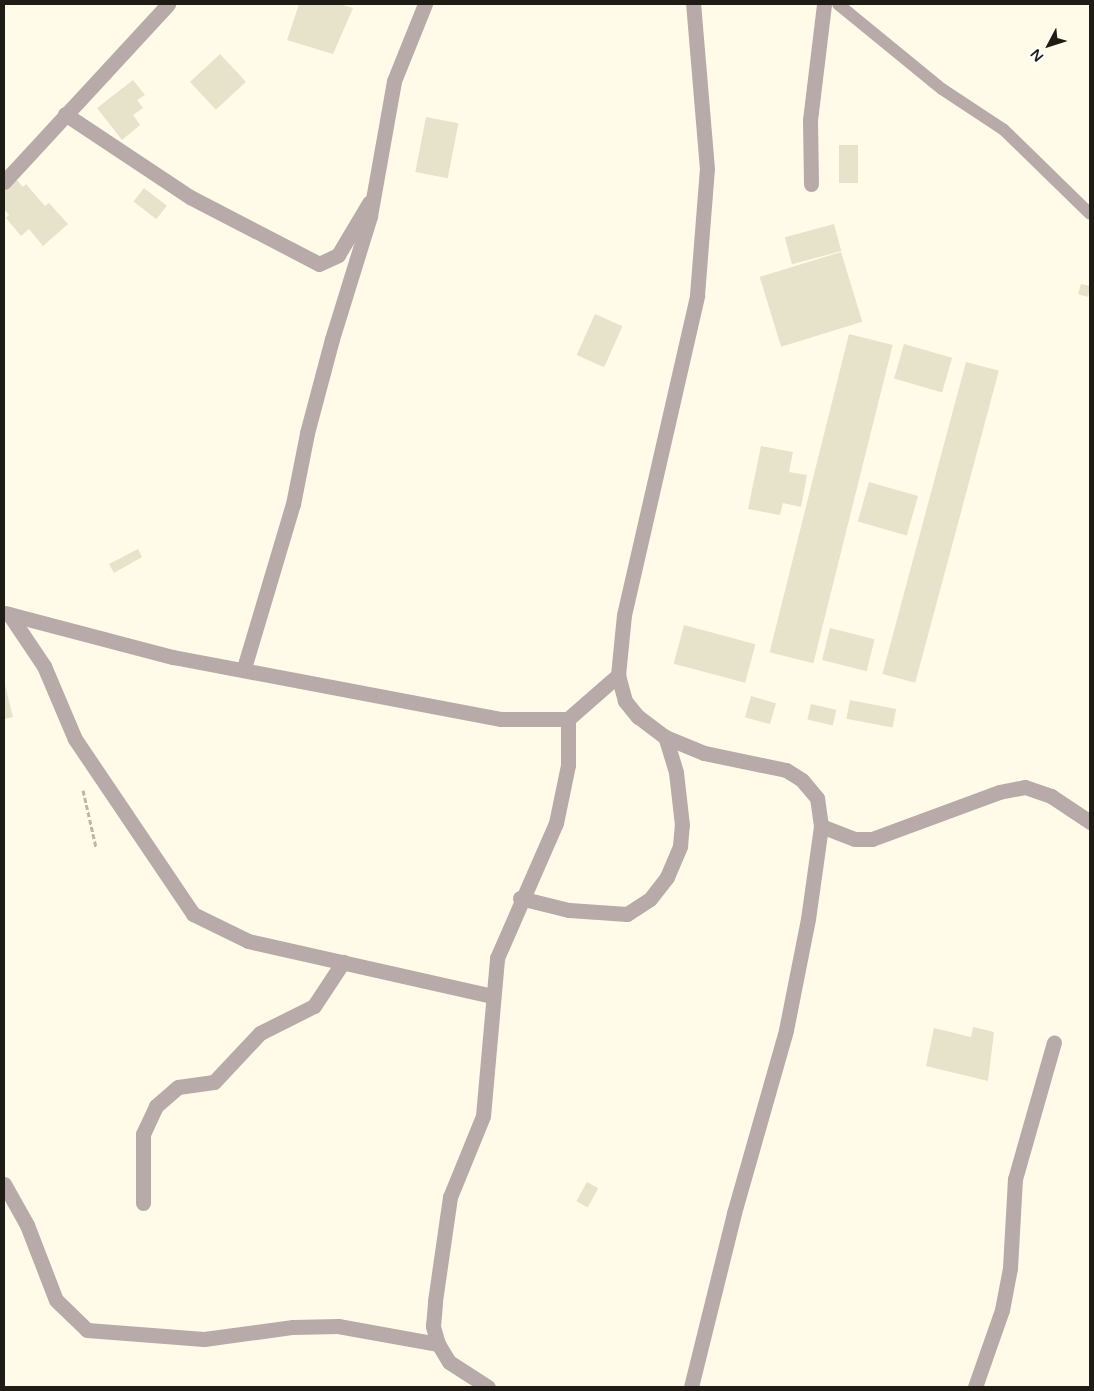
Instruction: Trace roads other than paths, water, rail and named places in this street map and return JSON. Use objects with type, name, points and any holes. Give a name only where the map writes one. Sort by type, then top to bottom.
[{"type":"street","points":[[4,182],[64,114],[168,4]]},
{"type":"street","points":[[244,668],[293,504],[315,400],[374,195],[394,82],[425,4]]},
{"type":"street","points":[[691,1387],[734,1213],[786,1030],[808,919],[820,826],[817,798],[802,780],[786,770],[704,753],[665,737],[634,712],[626,701],[618,675],[624,615],[697,295],[707,169],[693,4]]},
{"type":"street","points":[[811,184],[810,120],[824,4]]},
{"type":"street","points":[[64,114],[190,197],[319,264],[338,255],[374,195]]},
{"type":"street","points":[[6,614],[120,646],[244,668],[452,712],[543,722],[568,719],[618,675]]},
{"type":"street","points":[[6,614],[44,666],[75,739],[193,914],[248,941],[493,996]]},
{"type":"street","points":[[488,1387],[449,1362],[438,1344],[433,1326],[444,1229],[450,1197],[483,1116],[497,958],[520,898],[559,815],[568,765],[568,719]]},
{"type":"street","points":[[520,898],[569,910],[627,914],[650,899],[667,877],[680,846],[682,826],[676,772],[665,737]]},
{"type":"street","points":[[820,826],[855,839],[872,839],[999,792],[1025,787],[1050,796],[1090,822]]},
{"type":"street","points":[[143,1203],[143,1134],[156,1106],[178,1087],[214,1082],[260,1033],[314,1006],[342,962]]},
{"type":"street","points":[[975,1387],[1002,1310],[1010,1268],[1015,1179],[1054,1042]]},
{"type":"street","points":[[4,1184],[27,1225],[56,1300],[87,1330],[204,1339],[293,1327],[338,1326],[438,1344]]},
{"type":"lane","points":[[838,4],[942,89],[1004,130],[1090,214]]}]
